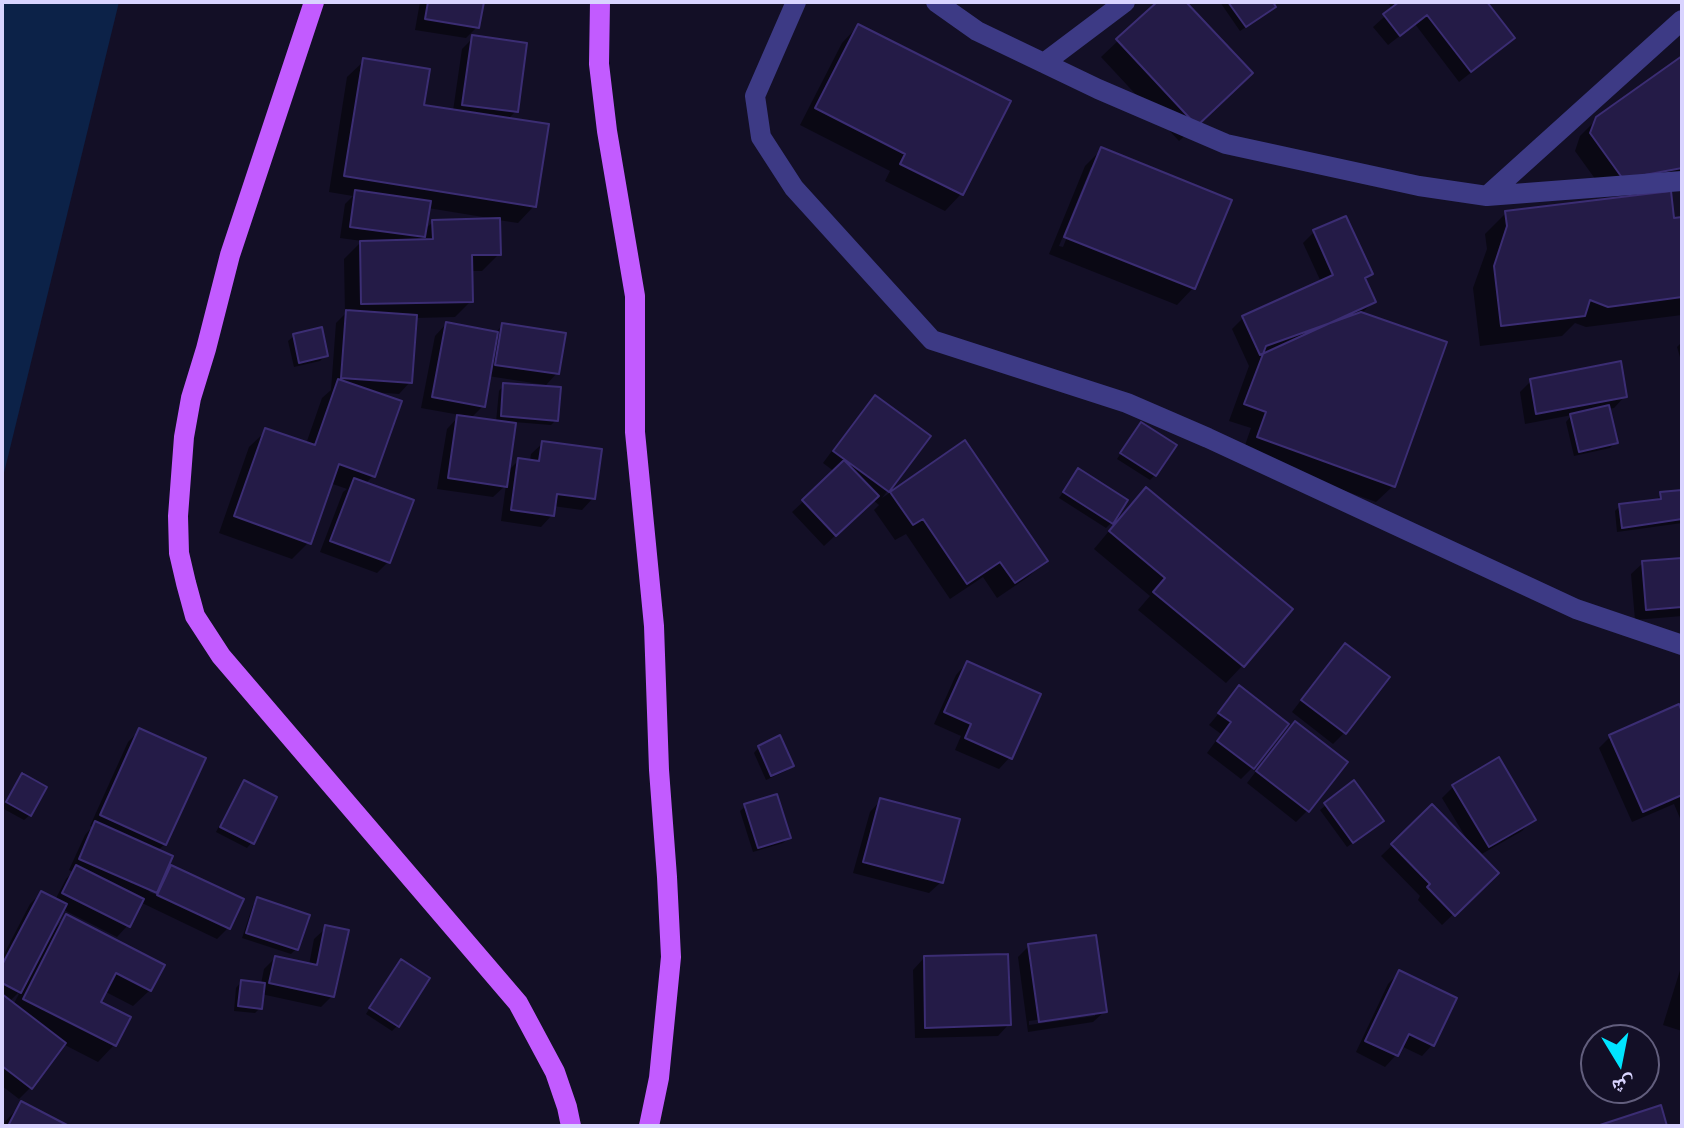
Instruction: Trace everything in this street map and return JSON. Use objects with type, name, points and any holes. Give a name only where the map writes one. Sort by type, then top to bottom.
[{"type":"main road","points":[[314,2],[230,255],[191,398],[184,437],[178,516],[179,553],[195,616],[221,656],[518,1003],[555,1072],[571,1126]]},
{"type":"main road","points":[[600,2],[599,64],[635,296],[635,432],[654,626],[671,957],[659,1078],[649,1126]]},
{"type":"street","points":[[796,2],[755,96],[761,137],[794,188],[932,340],[1127,403],[1576,609],[1682,645]]},
{"type":"street","points":[[936,2],[977,31],[1098,89],[1226,144],[1419,186],[1487,196],[1682,181]]},
{"type":"street","points":[[1044,63],[1125,2]]},
{"type":"street","points":[[1487,196],[1682,20]]},
{"type":"water","points":[[2,2],[119,2],[2,481]]},
{"type":"building","points":[[428,2],[484,2],[479,28],[425,19]]},
{"type":"building","points":[[1157,2],[1186,2],[1253,73],[1197,126],[1116,39]]},
{"type":"building","points":[[1228,2],[1273,2],[1276,7],[1246,27]]},
{"type":"building","points":[[1399,2],[1487,2],[1515,38],[1471,72],[1427,15],[1400,36],[1383,14]]},
{"type":"building","points":[[858,24],[1011,101],[963,195],[900,164],[905,154],[815,108]]},
{"type":"building","points":[[472,35],[527,43],[518,112],[462,105]]},
{"type":"building","points":[[1682,56],[1682,168],[1623,179],[1590,133],[1596,117]]},
{"type":"building","points":[[363,58],[430,69],[424,105],[549,124],[536,207],[344,176]]},
{"type":"building","points":[[1101,147],[1232,200],[1195,289],[1064,237]]},
{"type":"building","points":[[355,190],[431,201],[425,237],[350,227]]},
{"type":"building","points":[[1671,191],[1674,218],[1682,217],[1682,297],[1608,307],[1590,300],[1585,316],[1501,326],[1494,266],[1507,226],[1505,211]]},
{"type":"building","points":[[1346,216],[1373,274],[1365,278],[1376,302],[1260,355],[1242,316],[1333,275],[1313,230]]},
{"type":"building","points":[[500,218],[501,255],[472,255],[473,302],[361,304],[360,241],[433,239],[432,220]]},
{"type":"building","points":[[346,310],[417,315],[412,383],[341,378]]},
{"type":"building","points":[[1361,312],[1447,342],[1395,487],[1257,437],[1266,412],[1244,404],[1266,346]]},
{"type":"building","points":[[446,322],[498,332],[485,407],[432,397]]},
{"type":"building","points":[[502,323],[566,333],[559,374],[495,365]]},
{"type":"building","points":[[322,327],[328,356],[299,363],[293,334]]},
{"type":"building","points":[[1621,361],[1627,397],[1536,414],[1530,379]]},
{"type":"building","points":[[338,379],[402,401],[375,477],[339,464],[311,544],[234,516],[265,428],[315,445]]},
{"type":"building","points":[[503,383],[561,387],[558,421],[501,416]]},
{"type":"building","points":[[875,395],[931,436],[889,492],[833,451]]},
{"type":"building","points":[[1609,405],[1618,443],[1579,452],[1570,414]]},
{"type":"building","points":[[457,415],[516,423],[507,487],[448,478]]},
{"type":"building","points":[[1141,422],[1177,445],[1156,476],[1120,453]]},
{"type":"building","points":[[965,440],[1048,561],[1015,583],[1000,562],[967,584],[923,519],[913,525],[890,492]]},
{"type":"building","points":[[542,441],[602,449],[595,499],[557,494],[554,516],[511,510],[518,458],[539,461]]},
{"type":"building","points":[[844,460],[879,496],[836,536],[802,500]]},
{"type":"building","points":[[1078,468],[1128,500],[1113,524],[1063,492]]},
{"type":"building","points":[[354,478],[414,500],[390,563],[330,541]]},
{"type":"building","points":[[1146,487],[1293,609],[1244,667],[1153,592],[1165,578],[1109,531]]},
{"type":"building","points":[[1682,490],[1682,519],[1622,528],[1619,504],[1661,499],[1660,492]]},
{"type":"building","points":[[1682,558],[1682,607],[1646,610],[1642,561]]},
{"type":"building","points":[[1345,643],[1390,677],[1346,734],[1301,700]]},
{"type":"building","points":[[967,661],[1041,694],[1012,759],[965,738],[971,724],[944,712]]},
{"type":"building","points":[[1239,685],[1289,724],[1254,769],[1217,741],[1231,722],[1218,713]]},
{"type":"building","points":[[1679,704],[1682,712],[1682,795],[1643,812],[1609,735]]},
{"type":"building","points":[[1295,721],[1348,762],[1309,812],[1256,771]]},
{"type":"building","points":[[139,728],[206,758],[166,845],[100,815]]},
{"type":"building","points":[[780,735],[794,766],[771,776],[758,746]]},
{"type":"building","points":[[1499,757],[1536,820],[1489,847],[1452,785]]},
{"type":"building","points":[[22,773],[47,787],[31,816],[6,802]]},
{"type":"building","points":[[244,780],[277,797],[254,844],[220,827]]},
{"type":"building","points":[[1354,780],[1384,821],[1353,843],[1324,803]]},
{"type":"building","points":[[777,794],[791,838],[758,848],[744,804]]},
{"type":"building","points":[[880,798],[960,819],[943,883],[863,862]]},
{"type":"building","points":[[1432,804],[1499,873],[1455,916],[1427,887],[1430,884],[1391,844]]},
{"type":"building","points":[[95,821],[173,856],[157,893],[79,859]]},
{"type":"building","points":[[76,865],[144,899],[130,927],[62,893]]},
{"type":"building","points":[[171,865],[244,899],[230,929],[157,895]]},
{"type":"building","points":[[41,891],[67,904],[21,993],[2,983],[2,965]]},
{"type":"building","points":[[257,897],[310,915],[298,950],[246,933]]},
{"type":"building","points":[[66,914],[165,965],[151,991],[116,973],[101,1002],[131,1017],[116,1046],[23,999]]},
{"type":"building","points":[[325,925],[349,930],[334,997],[269,983],[275,956],[317,965]]},
{"type":"building","points":[[1096,935],[1107,1012],[1039,1022],[1028,944]]},
{"type":"building","points":[[1008,954],[1011,1025],[925,1028],[924,956]]},
{"type":"building","points":[[401,959],[430,978],[399,1027],[369,1008]]},
{"type":"building","points":[[1399,970],[1457,998],[1434,1046],[1409,1034],[1398,1056],[1365,1041]]},
{"type":"building","points":[[241,980],[265,983],[262,1009],[238,1006]]},
{"type":"building","points":[[2,994],[66,1043],[32,1089],[2,1066]]},
{"type":"building","points":[[21,1101],[69,1126],[8,1126]]},
{"type":"building","points":[[1661,1105],[1667,1126],[1600,1126],[1600,1125]]}]
